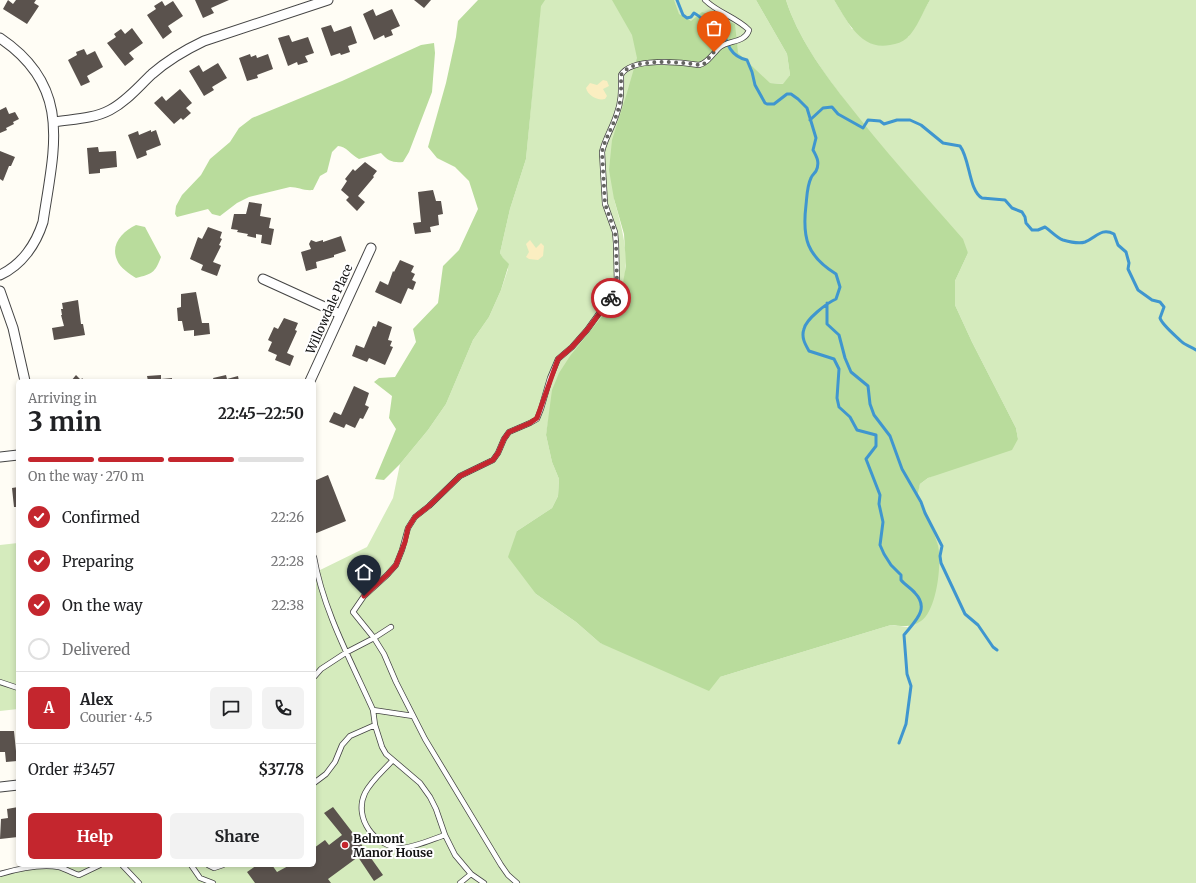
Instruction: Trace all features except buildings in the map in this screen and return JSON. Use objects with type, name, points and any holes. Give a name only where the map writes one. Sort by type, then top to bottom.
[{"type":"street","points":[[54,122],[86,118],[110,110],[122,102],[165,64],[185,50],[204,41],[328,0]]},
{"type":"street","points":[[0,38],[22,56],[41,82],[48,98],[54,122],[54,149],[40,232],[35,243],[26,255],[0,275]]},
{"type":"street","name":"Willowdale Place","points":[[311,379],[371,248]]},
{"type":"street","points":[[262,280],[340,314]]},
{"type":"street","points":[[0,291],[13,328],[25,379]]},
{"type":"street","points":[[0,457],[16,455]]},
{"type":"street","points":[[0,787],[16,786]]},
{"type":"lane","points":[[517,883],[508,875],[501,865],[413,716],[384,654],[374,638],[353,612],[364,596],[396,565],[405,542],[408,528],[415,517],[429,506],[460,476],[493,460],[509,432],[530,423],[537,418],[558,359],[572,347],[592,324],[616,289],[615,232],[605,204],[602,152],[618,112],[621,96],[621,75],[628,67],[665,61],[699,65],[704,64],[720,47],[746,36],[749,30],[734,18],[715,10],[705,0]]},
{"type":"lane","points":[[316,568],[328,609],[373,710],[375,725],[382,747],[392,761],[420,783],[436,809],[445,835],[455,855],[471,874],[484,883]]},
{"type":"lane","points":[[316,675],[347,652],[391,627]]},
{"type":"lane","points":[[0,682],[16,687]]},
{"type":"lane","points":[[373,710],[413,716]]},
{"type":"lane","points":[[316,782],[326,774],[335,762],[342,745],[350,736],[375,725]]},
{"type":"lane","points":[[392,761],[365,793],[362,809],[363,818],[368,829],[375,838],[384,844],[402,848],[445,835]]},
{"type":"lane","points":[[0,874],[27,868],[49,867],[60,868],[79,875],[96,867]]},
{"type":"lane","points":[[124,867],[139,883]]},
{"type":"lane","points":[[192,867],[200,878],[213,883]]},
{"type":"lane","points":[[460,883],[471,874]]},
{"type":"green space","points":[[478,0],[545,0],[541,6],[526,159],[510,209],[500,253],[509,264],[501,290],[489,317],[473,340],[446,404],[428,430],[400,464],[384,480],[375,479],[396,429],[389,418],[392,396],[374,382],[379,378],[395,377],[416,342],[413,329],[438,303],[443,266],[459,250],[478,209],[469,181],[455,167],[437,158],[428,147],[446,83],[458,21]]},
{"type":"green space","points":[[541,0],[756,0],[787,54],[790,75],[784,84],[770,83],[614,199],[626,252],[624,279],[620,292],[549,417],[546,435],[552,462],[559,479],[558,496],[552,508],[517,531],[536,594],[576,622],[600,643],[720,677],[891,625],[908,627],[938,546],[926,516],[916,497],[920,484],[928,478],[1018,439],[1016,428],[972,342],[955,305],[955,281],[968,253],[851,109],[832,83],[798,30],[786,0],[834,0],[852,29],[908,37],[930,0],[1196,0],[1196,883],[0,883],[0,871],[44,867],[316,867],[316,572],[367,547],[393,498],[400,464],[428,430],[446,404],[473,340],[489,317],[501,290],[508,269],[500,253],[510,209],[526,159]]},
{"type":"green space","points":[[612,0],[674,0],[679,14],[691,21],[702,12],[735,24],[738,53],[770,83],[783,84],[790,75],[787,54],[756,0],[786,0],[804,40],[836,88],[888,153],[963,239],[968,253],[955,281],[955,305],[972,342],[1016,428],[1018,439],[1012,450],[928,478],[920,484],[917,497],[931,526],[938,545],[939,553],[939,574],[937,586],[931,607],[921,621],[910,626],[891,625],[720,677],[709,691],[600,643],[576,622],[536,594],[508,557],[517,531],[552,508],[558,496],[559,479],[552,462],[546,435],[552,390],[559,373],[570,356],[621,293],[626,266],[624,234],[614,199],[609,170],[612,140],[637,58],[632,35]]},
{"type":"green space","points":[[834,0],[930,0],[917,25],[907,38],[895,44],[880,46],[863,39],[856,33]]},
{"type":"green space","points":[[434,43],[435,53],[432,92],[409,152],[403,162],[391,161],[381,153],[359,159],[344,147],[338,146],[332,152],[327,172],[320,176],[313,190],[290,187],[249,197],[237,203],[220,216],[212,214],[208,209],[177,217],[175,214],[176,206],[182,195],[201,175],[210,159],[230,142],[239,128],[252,118],[342,81],[421,45]]},
{"type":"green space","points":[[136,225],[145,227],[161,257],[155,270],[149,274],[136,278],[120,266],[115,254],[115,249],[122,234]]},
{"type":"green space","points":[[16,543],[16,709],[0,711],[0,545]]},
{"type":"sand","points":[[603,80],[607,81],[609,86],[603,89],[607,96],[605,99],[596,99],[591,96],[586,88],[590,83],[597,85]]},
{"type":"sand","points":[[530,240],[536,248],[541,243],[544,246],[543,256],[538,260],[529,259],[526,257],[529,252],[526,244]]},
{"type":"waterway","points":[[677,0],[683,15],[687,18],[691,17],[694,13],[711,26],[718,29],[723,29],[730,49],[737,56],[747,60],[755,85],[765,103],[774,104],[787,94],[791,94],[798,99],[807,108],[816,138],[813,150],[817,158],[818,165],[816,171],[811,177],[808,188],[805,217],[806,237],[813,253],[826,267],[836,274],[840,287],[836,299],[822,308],[806,325],[803,332],[803,338],[809,351],[834,359],[839,369],[837,398],[839,407],[850,417],[857,430],[876,435],[876,446],[866,459],[880,495],[879,504],[883,522],[880,545],[891,565],[901,575],[901,580],[915,593],[921,604],[919,615],[904,635],[907,674],[911,686],[906,724],[899,743]]},
{"type":"waterway","points":[[810,120],[823,108],[832,107],[838,114],[863,128],[868,120],[880,121],[884,124],[897,120],[910,120],[921,125],[943,143],[960,146],[966,159],[974,189],[978,194],[982,198],[1005,200],[1012,208],[1022,212],[1026,223],[1032,230],[1038,230],[1045,227],[1061,239],[1077,243],[1083,243],[1102,232],[1114,234],[1118,245],[1126,252],[1129,263],[1128,269],[1138,290],[1152,300],[1160,302],[1164,307],[1160,318],[1163,324],[1183,343],[1196,350]]},
{"type":"waterway","points":[[827,303],[827,324],[839,335],[845,358],[851,372],[868,386],[870,404],[874,415],[890,436],[902,469],[921,502],[942,546],[940,556],[941,563],[965,614],[978,625],[993,647],[997,650]]},
{"type":"way so far","points":[[611,298],[617,284],[616,243],[615,232],[605,204],[602,152],[618,112],[622,91],[621,75],[628,67],[665,61],[699,65],[704,64],[714,52]]},
{"type":"place","name":"Belmont Manor House","points":[[345,845]]},
{"type":"route","points":[[364,596],[396,565],[405,542],[408,528],[415,517],[429,506],[460,476],[493,460],[509,432],[534,421],[540,415],[550,378],[558,359],[572,347],[587,330],[611,298]]}]
